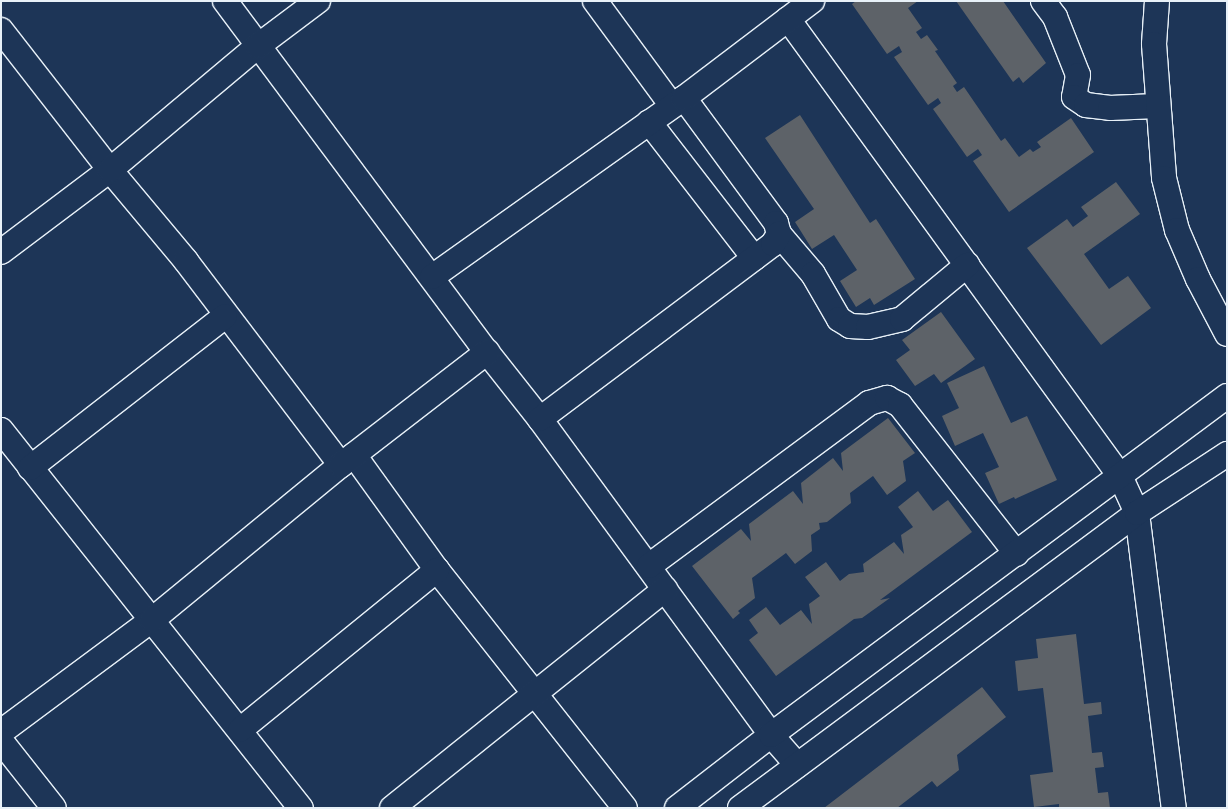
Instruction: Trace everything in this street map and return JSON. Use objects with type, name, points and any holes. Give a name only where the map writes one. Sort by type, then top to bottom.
[{"type":"street","points":[[225,1],[487,352],[540,419],[771,735],[797,765]]},
{"type":"street","points":[[1,252],[110,170],[258,46],[318,1]]},
{"type":"street","points":[[595,1],[776,223],[779,234],[813,274],[839,319],[850,326],[868,327],[902,319],[967,265]]},
{"type":"street","points":[[432,277],[678,102],[812,1]]},
{"type":"street","points":[[1043,1],[1055,17],[1078,75],[1074,97],[1086,105],[1102,107],[1157,106]]},
{"type":"street","points":[[1158,1],[1154,44],[1157,106],[1164,178],[1177,230],[1198,279],[1227,334]]},
{"type":"street","points":[[788,19],[1120,476],[1137,514],[1174,808]]},
{"type":"street","points":[[1,30],[110,170],[186,261],[225,316],[437,570],[626,808]]},
{"type":"street","points":[[649,122],[754,258]]},
{"type":"street","points":[[540,419],[773,244],[779,234]]},
{"type":"street","points":[[30,468],[225,316]]},
{"type":"street","points":[[1,732],[152,620],[347,460],[487,352]]},
{"type":"street","points":[[677,808],[771,735],[1017,554],[1227,396]]},
{"type":"street","points":[[649,566],[869,403],[888,398],[900,405],[1017,554]]},
{"type":"street","points":[[1,430],[301,808]]},
{"type":"street","points":[[740,808],[1137,514],[1227,454]]},
{"type":"street","points":[[240,730],[437,570]]},
{"type":"street","points":[[392,808],[665,590]]},
{"type":"street","points":[[1,741],[54,808]]},
{"type":"building","points":[[856,1],[918,1],[908,8],[922,28],[916,32],[921,39],[927,35],[938,50],[935,51],[957,83],[953,86],[957,92],[964,87],[1001,141],[1005,138],[1019,157],[1030,149],[1033,152],[1041,147],[1037,142],[1071,118],[1094,152],[1009,212],[973,161],[982,155],[978,149],[967,157],[933,109],[941,103],[938,98],[928,105],[894,57],[902,52],[899,46],[887,54],[852,4]]},
{"type":"building","points":[[956,1],[1003,1],[1046,63],[1023,83],[1019,77],[1013,82]]},
{"type":"building","points":[[800,115],[870,223],[876,219],[915,279],[874,305],[870,298],[856,307],[840,281],[857,270],[834,235],[812,249],[795,222],[814,209],[765,138]]},
{"type":"building","points":[[1116,182],[1140,214],[1084,254],[1109,289],[1128,276],[1151,308],[1101,345],[1027,248],[1067,219],[1073,227],[1088,216],[1081,207]]},
{"type":"building","points":[[941,312],[975,359],[941,383],[934,374],[915,386],[896,360],[910,350],[902,340]]},
{"type":"building","points":[[984,366],[1011,423],[1027,416],[1057,480],[999,504],[985,473],[999,467],[983,433],[955,446],[942,416],[959,408],[947,383]]},
{"type":"building","points":[[888,418],[915,453],[903,461],[906,481],[887,495],[873,476],[850,493],[851,503],[827,522],[819,523],[820,529],[811,535],[812,551],[795,564],[786,553],[752,578],[755,598],[738,611],[740,613],[733,619],[692,566],[741,529],[751,541],[749,524],[793,491],[803,504],[801,483],[833,458],[843,471],[841,453]]},
{"type":"building","points":[[918,491],[933,511],[948,500],[972,532],[880,600],[890,598],[862,618],[854,619],[776,676],[749,640],[758,633],[749,620],[766,607],[780,625],[801,610],[812,624],[809,604],[820,596],[805,577],[826,562],[840,581],[849,574],[864,572],[863,564],[894,542],[904,554],[901,535],[913,527],[898,507]]},
{"type":"building","points":[[1076,634],[1084,704],[1101,702],[1102,714],[1088,716],[1092,753],[1102,752],[1104,767],[1095,768],[1098,793],[1108,792],[1110,808],[1059,808],[1059,804],[1034,807],[1030,775],[1053,772],[1043,688],[1018,691],[1015,661],[1038,658],[1036,639]]},
{"type":"building","points":[[982,687],[1006,717],[957,755],[959,770],[937,787],[932,781],[897,808],[824,808]]}]
